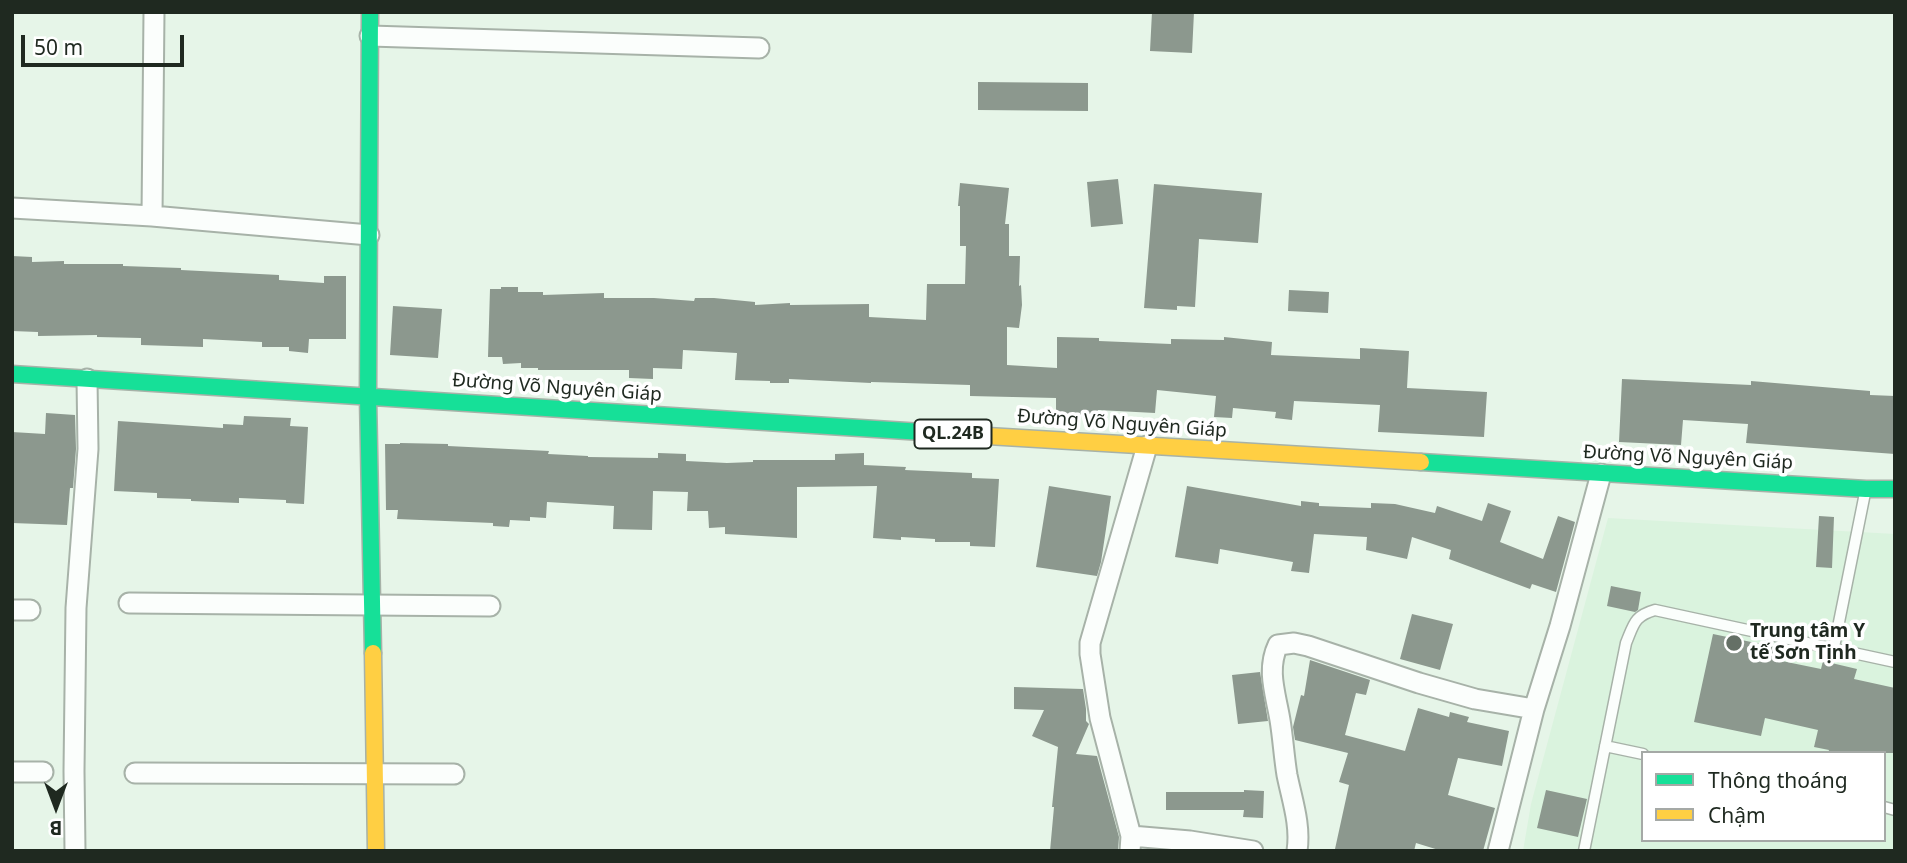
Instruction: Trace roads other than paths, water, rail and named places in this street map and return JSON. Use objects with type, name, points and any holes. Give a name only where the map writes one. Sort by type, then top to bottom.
[{"type":"main road","points":[[370,12],[368,397],[376,851]]},
{"type":"main road","name":"Đường Võ Nguyên Giáp","points":[[12,374],[1601,474],[1895,489]]},
{"type":"street","points":[[152,216],[154,12]]},
{"type":"street","points":[[370,36],[759,48]]},
{"type":"street","points":[[12,208],[152,216],[369,235]]},
{"type":"street","points":[[75,851],[76,621],[88,449],[87,379]]},
{"type":"street","points":[[1147,446],[1090,643],[1100,718],[1130,843],[1190,841],[1253,851]]},
{"type":"street","points":[[1498,851],[1534,709],[1601,474]]},
{"type":"street","points":[[129,603],[490,606]]},
{"type":"street","points":[[1297,851],[1299,836],[1272,682],[1278,645],[1294,643],[1308,646],[1464,695],[1534,709]]},
{"type":"street","points":[[12,772],[43,772]]},
{"type":"street","points":[[135,773],[454,774]]},
{"type":"lane","points":[[1834,647],[1866,489]]},
{"type":"lane","points":[[1584,851],[1626,643],[1641,614],[1656,610],[1895,662]]},
{"type":"lane","points":[[1605,746],[1641,754]]},
{"type":"place","name":"Trung tâm Y tế Sơn Tịnh","points":[[1734,643]]}]
